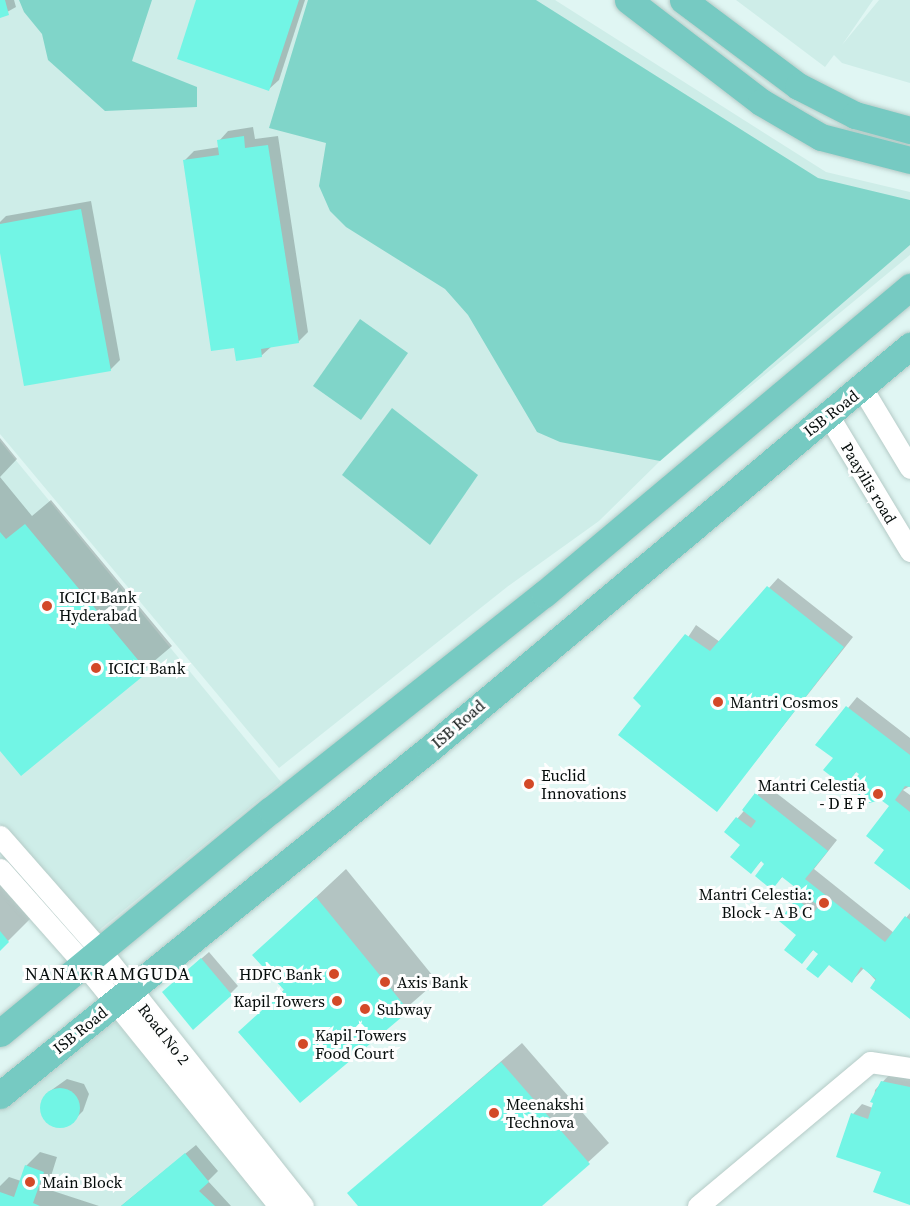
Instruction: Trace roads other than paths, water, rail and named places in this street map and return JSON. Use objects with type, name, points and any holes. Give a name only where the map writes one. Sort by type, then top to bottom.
[{"type":"main road","points":[[628,0],[761,102],[821,137],[910,160]]},
{"type":"main road","points":[[683,0],[798,86],[855,115],[906,128]]},
{"type":"main road","points":[[0,1033],[544,594],[910,287]]},
{"type":"main road","name":"ISB Road","points":[[0,1095],[429,749],[910,346]]},
{"type":"street","points":[[862,388],[910,468]]},
{"type":"street","name":"Paayilis road","points":[[828,415],[910,551]]},
{"type":"street","name":"Road No 2","points":[[0,836],[279,1206]]},
{"type":"street","name":"Road No 2","points":[[0,869],[92,958]]},
{"type":"street","name":"Road No 2","points":[[122,997],[303,1206]]},
{"type":"street","points":[[698,1206],[870,1062],[910,1068]]},
{"type":"place","name":"ICICI Bank Hyderabad","points":[[47,606]]},
{"type":"place","name":"ICICI Bank","points":[[96,668]]},
{"type":"place","name":"Mantri Cosmos","points":[[718,702]]},
{"type":"place","name":"Euclid Innovations","points":[[529,784]]},
{"type":"place","name":"Mantri Celestia - D E F","points":[[878,794]]},
{"type":"place","name":"Mantri Celestia: Block - A B C","points":[[824,903]]},
{"type":"place","name":"HDFC Bank","points":[[334,974]]},
{"type":"place","name":"Axis Bank","points":[[385,982]]},
{"type":"place","name":"Kapil Towers","points":[[337,1001]]},
{"type":"place","name":"Subway","points":[[365,1009]]},
{"type":"place","name":"Kapil Towers Food Court","points":[[303,1044]]},
{"type":"place","name":"Meenakshi Technova","points":[[494,1113]]},
{"type":"place","name":"Main Block","points":[[30,1182]]},
{"type":"district","name":"NANAKRAMGUDA","points":[[108,974]]}]
